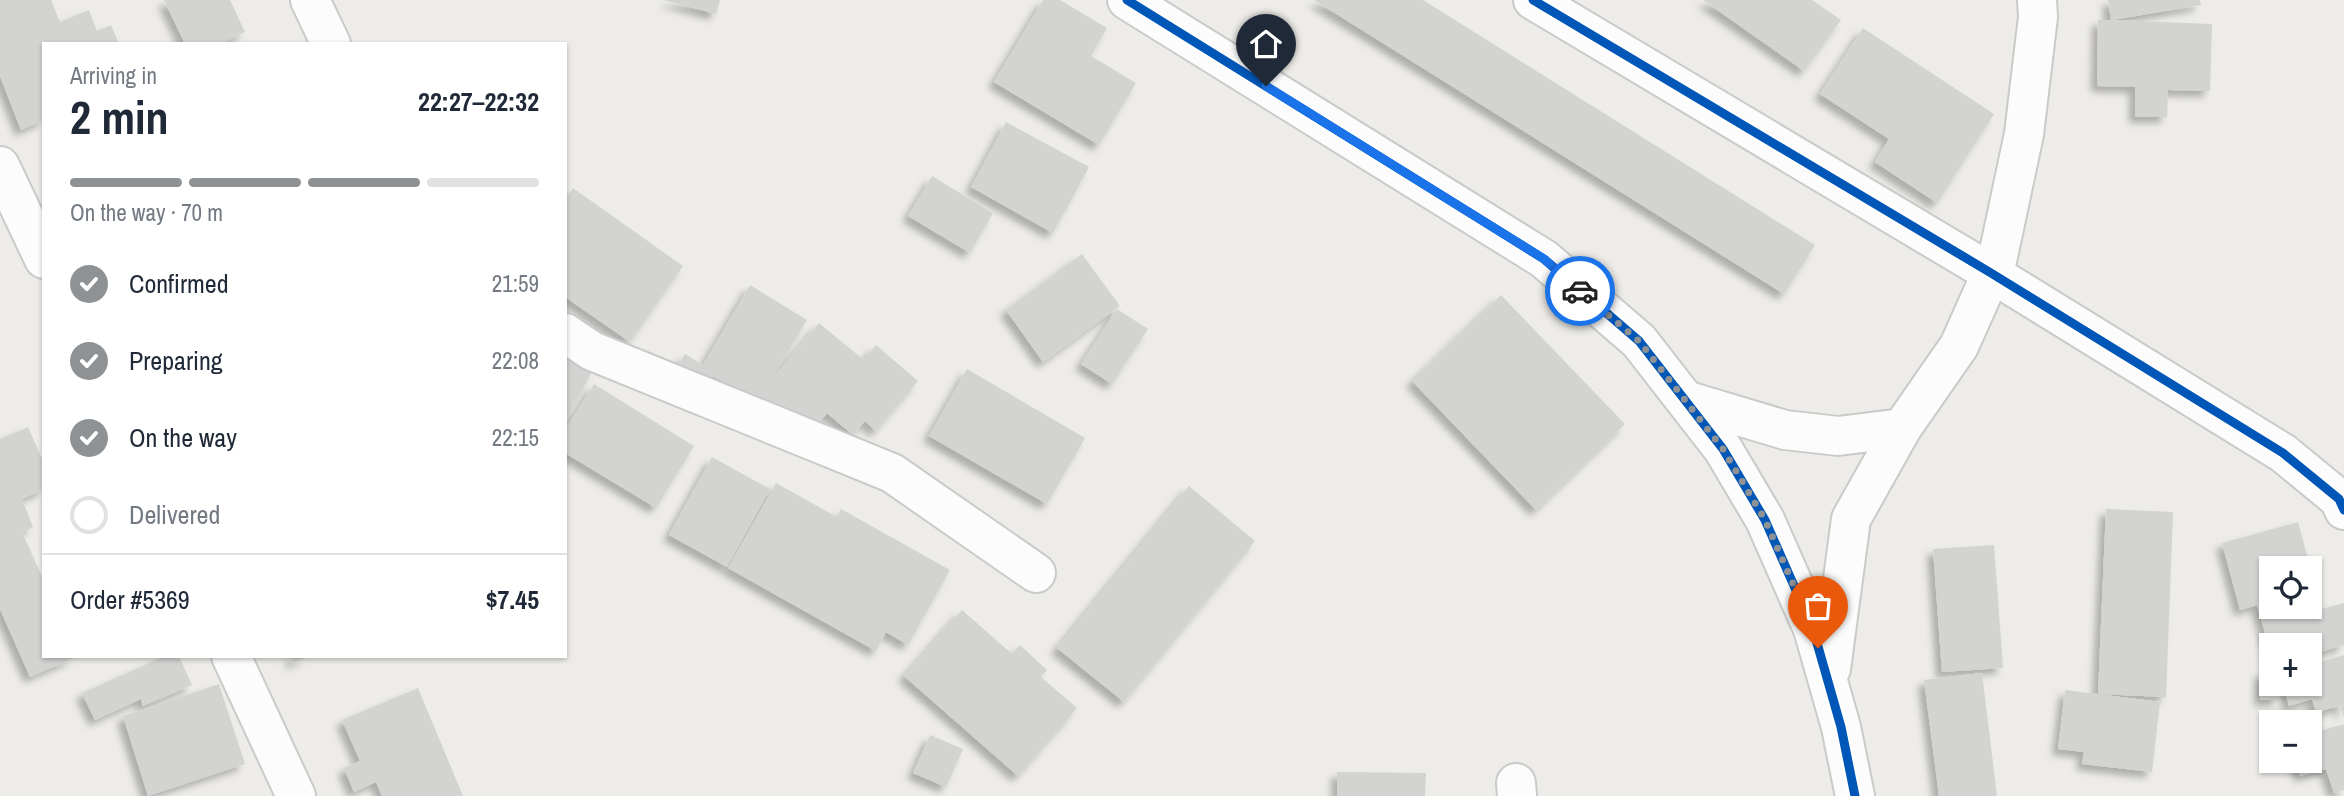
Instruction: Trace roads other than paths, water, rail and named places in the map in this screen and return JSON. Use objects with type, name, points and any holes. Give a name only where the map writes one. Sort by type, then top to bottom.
[{"type":"street","points":[[310,0],[330,42]]},
{"type":"street","points":[[1127,0],[1544,259],[1639,341],[1723,449],[1765,520],[1813,629],[1841,727],[1855,796]]},
{"type":"street","points":[[1533,0],[1991,273],[2283,453],[2339,499],[2344,510]]},
{"type":"street","points":[[1829,685],[1851,519],[1902,428],[1959,346],[1997,261],[2024,134],[2038,17],[2037,0]]},
{"type":"street","points":[[0,166],[42,255]]},
{"type":"street","points":[[567,334],[592,351],[892,473],[1036,573]]},
{"type":"street","points":[[1685,400],[1785,430],[1838,436],[1902,428]]},
{"type":"street","points":[[232,658],[296,796]]}]
